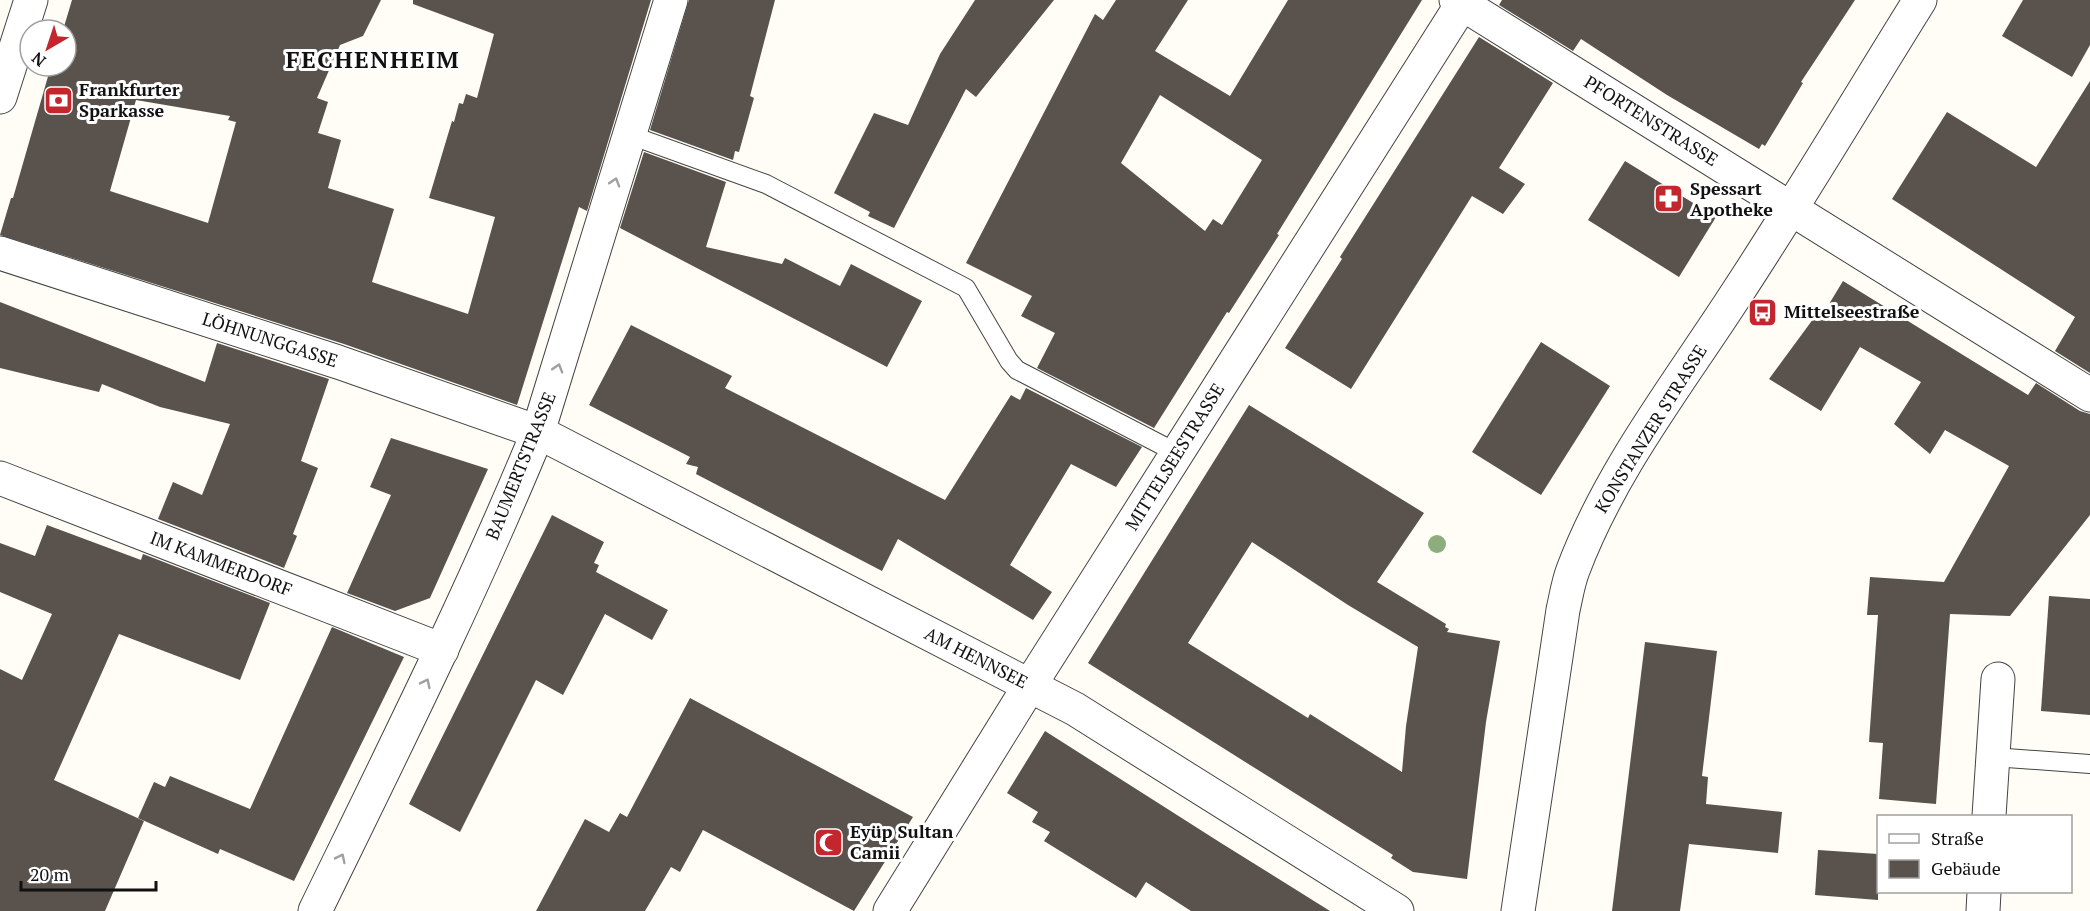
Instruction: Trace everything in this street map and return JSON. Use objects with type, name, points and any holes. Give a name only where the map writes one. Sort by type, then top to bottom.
[{"type":"street","points":[[0,97],[31,0]]},
{"type":"street","name":"BAUMERTSTRASSE","points":[[315,911],[442,650],[538,432],[671,0]]},
{"type":"street","name":"KONSTANZER STRASSE","points":[[1518,911],[1563,610],[1572,572],[1591,527],[1644,433],[1736,295],[1920,0]]},
{"type":"street","name":"PFORTENSTRASSE","points":[[1459,2],[2090,395]]},
{"type":"street","name":"MITTELSEESTRASSE","points":[[890,911],[1459,2]]},
{"type":"street","name":"LÖHNUNGGASSE","points":[[0,253],[338,362],[538,432]]},
{"type":"street","name":"AM HENNSEE","points":[[538,432],[1075,709],[1397,911]]},
{"type":"street","name":"IM KAMMERDORF","points":[[0,478],[442,650]]},
{"type":"street","points":[[1989,815],[1998,679]]},
{"type":"street","points":[[1983,911],[1984,893]]},
{"type":"lane","points":[[630,135],[766,184],[966,288],[1009,361],[1017,370],[1177,453]]},
{"type":"lane","points":[[1993,756],[2090,764]]},
{"type":"building","points":[[72,0],[381,0],[363,36],[340,45],[317,98],[328,102],[318,133],[341,140],[328,188],[394,209],[372,282],[468,314],[495,217],[429,198],[459,103],[463,104],[466,94],[477,98],[494,34],[413,4],[413,0],[651,0],[587,211],[579,207],[517,405],[344,344],[0,235],[11,198],[13,198],[48,78],[78,78],[78,18],[67,18]],"holes":[[[136,100],[230,116],[228,120],[236,122],[208,223],[110,191]]]},
{"type":"building","points":[[689,0],[775,0],[750,96],[754,98],[739,152],[735,151],[733,160],[650,130]]},
{"type":"building","points":[[975,0],[1054,0],[976,97],[966,89],[894,228],[868,216],[870,212],[834,193],[874,113],[908,125],[940,54]]},
{"type":"building","points":[[1116,0],[1188,0],[1155,51],[1230,96],[1288,0],[1422,0],[1277,234],[1279,235],[1154,428],[1037,368],[1055,333],[1021,316],[1032,296],[966,263],[1095,14],[1103,20]],"holes":[[[1160,95],[1262,160],[1222,225],[1213,219],[1205,231],[1121,163]]]},
{"type":"building","points":[[1502,0],[1855,0],[1801,82],[1803,83],[1765,146],[1762,144],[1759,149],[1667,95],[1581,39],[1573,51],[1499,5]]},
{"type":"building","points":[[2023,0],[2090,0],[2090,45],[2072,77],[2002,36]]},
{"type":"building","points":[[1479,37],[1553,83],[1499,168],[1525,184],[1503,214],[1472,196],[1351,389],[1285,348]]},
{"type":"building","points":[[2090,81],[2090,373],[2055,351],[2075,317],[1892,199],[1947,112],[2036,167]]},
{"type":"building","points":[[644,152],[726,182],[706,247],[782,264],[785,258],[840,286],[851,264],[922,301],[887,367],[620,228]]},
{"type":"building","points":[[1625,161],[1716,217],[1679,277],[1588,220]]},
{"type":"building","points":[[1843,281],[2028,395],[2036,383],[2080,411],[2090,414],[2090,515],[2010,616],[1950,614],[1936,804],[1879,799],[1883,743],[1869,742],[1878,615],[1867,615],[1870,577],[1944,582],[2009,466],[1945,430],[1930,454],[1894,424],[1921,382],[1860,347],[1821,411],[1769,379],[1819,311],[1823,314]]},
{"type":"building","points":[[0,302],[205,382],[217,343],[329,379],[301,461],[318,468],[293,534],[297,536],[284,568],[158,519],[173,482],[202,495],[230,424],[160,407],[102,384],[99,392],[0,368]]},
{"type":"building","points":[[631,325],[732,376],[725,388],[945,500],[1011,395],[1020,400],[1026,388],[1142,447],[1116,487],[1071,464],[1010,565],[1052,592],[1033,620],[898,539],[882,571],[696,474],[698,467],[686,464],[690,457],[589,405]]},
{"type":"building","points":[[1541,342],[1610,386],[1541,495],[1472,452]]},
{"type":"building","points":[[1249,405],[1424,513],[1377,582],[1446,624],[1445,627],[1449,629],[1447,632],[1500,641],[1486,722],[1467,879],[1413,872],[1391,858],[1393,855],[1088,663]],"holes":[[[1252,542],[1348,605],[1418,647],[1406,726],[1402,772],[1310,714],[1308,718],[1188,643]]]},
{"type":"building","points":[[391,438],[488,469],[430,598],[395,611],[347,593],[391,495],[370,487]]},
{"type":"building","points":[[552,515],[604,542],[594,563],[599,565],[596,572],[668,610],[652,640],[605,614],[563,695],[536,680],[460,832],[409,804]]},
{"type":"building","points":[[47,525],[141,560],[143,554],[270,603],[240,680],[119,634],[54,780],[144,821],[105,911],[0,911],[0,669],[22,680],[52,614],[0,592],[0,543],[35,556]]},
{"type":"building","points":[[2049,596],[2090,599],[2090,715],[2041,711]]},
{"type":"building","points":[[332,627],[404,657],[294,881],[220,849],[218,854],[138,818],[154,782],[165,787],[170,776],[250,809]]},
{"type":"building","points":[[1645,642],[1717,651],[1702,776],[1708,777],[1706,804],[1782,812],[1778,853],[1689,844],[1680,911],[1612,911]]},
{"type":"building","points":[[690,698],[913,817],[854,911],[703,830],[680,872],[671,867],[645,911],[536,911],[585,819],[609,832],[620,813],[627,817]]},
{"type":"building","points":[[1045,731],[1330,911],[1191,911],[1146,882],[1136,898],[1044,841],[1050,832],[1032,822],[1038,812],[1007,793]]},
{"type":"building","points":[[1818,850],[1877,854],[1878,900],[1815,895]]},
{"type":"place","name":"Frankfurter Sparkasse","points":[[58,100]]},
{"type":"place","name":"Spessart Apotheke","points":[[1669,199]]},
{"type":"place","name":"Mittelseestraße","points":[[1763,312]]},
{"type":"place","name":"Eyüp Sultan Camii","points":[[829,842]]},
{"type":"district","name":"FECHENHEIM","points":[[373,60]]}]
